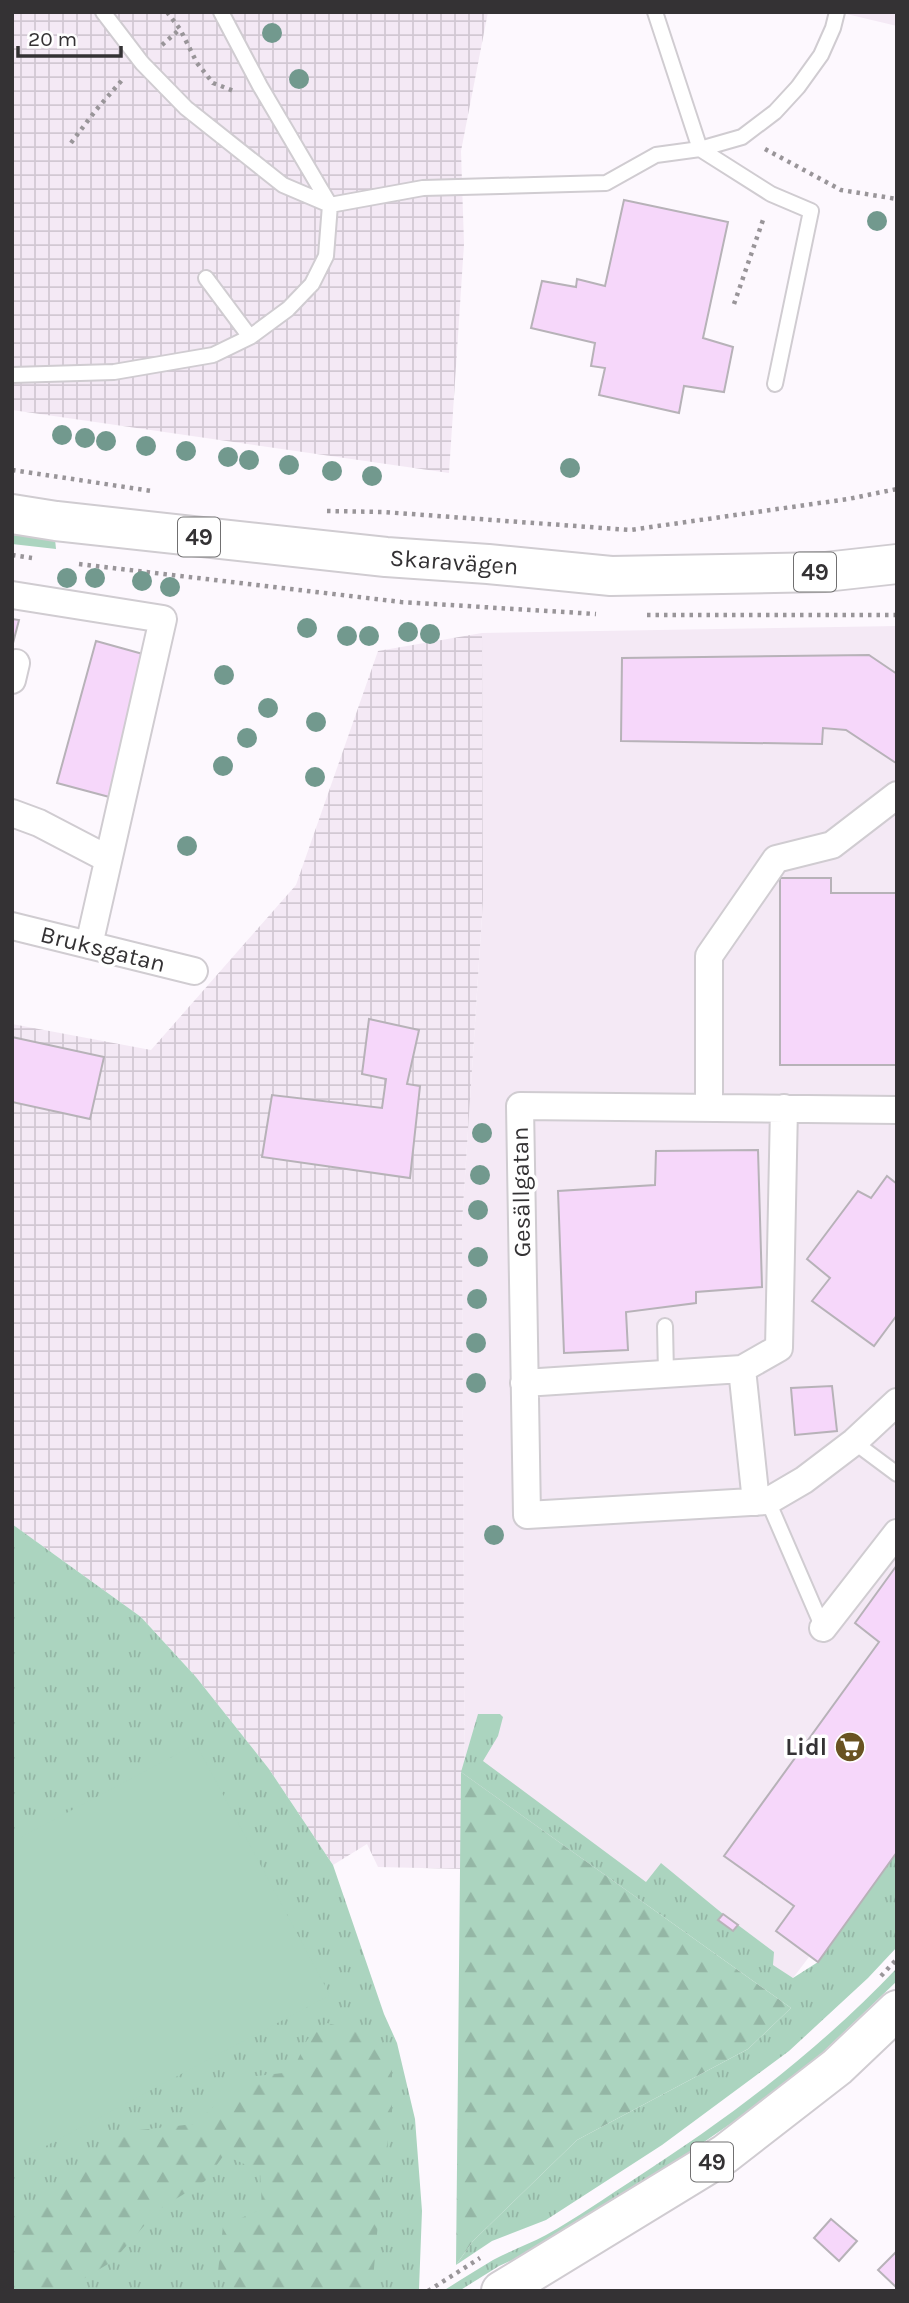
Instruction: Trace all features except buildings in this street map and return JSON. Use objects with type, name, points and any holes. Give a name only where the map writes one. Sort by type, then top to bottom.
[{"type":"main road","name":"Skaravägen","points":[[12,514],[372,556],[611,576],[825,572],[897,564]]},
{"type":"main road","name":"49","points":[[501,2291],[725,2154],[837,2067],[887,1995]]},
{"type":"street","points":[[12,595],[163,619],[89,945]]},
{"type":"street","points":[[709,1108],[709,956],[776,859],[832,845],[897,795]]},
{"type":"street","points":[[12,813],[39,823],[108,859]]},
{"type":"street","name":"Bruksgatan","points":[[12,926],[194,971]]},
{"type":"street","name":"Gesällgatan","points":[[524,1383],[520,1106],[897,1110]]},
{"type":"street","points":[[784,1108],[779,1348],[742,1369],[524,1383],[527,1515],[762,1501],[804,1480],[854,1442],[897,1402]]},
{"type":"street","points":[[742,1369],[762,1501]]},
{"type":"street","points":[[823,1628],[897,1532]]},
{"type":"lane","points":[[103,12],[142,63],[186,108],[283,185],[330,205],[423,188],[606,183],[656,155],[700,149],[742,137],[775,111],[798,87],[821,55],[837,12]]},
{"type":"lane","points":[[12,375],[114,372],[213,355],[250,337],[288,309],[312,284],[326,256],[330,205],[260,86],[221,12]]},
{"type":"lane","points":[[655,12],[700,149],[771,194],[811,211],[775,384]]},
{"type":"lane","points":[[206,278],[250,337]]},
{"type":"lane","points":[[665,1326],[666,1374]]},
{"type":"lane","points":[[854,1442],[897,1474]]},
{"type":"lane","points":[[762,1501],[823,1628]]},
{"type":"path","points":[[167,12],[180,29],[197,63],[213,83],[234,92]]},
{"type":"path","points":[[163,45],[180,29]]},
{"type":"path","points":[[71,143],[126,76]]},
{"type":"path","points":[[742,137],[841,190],[897,199]]},
{"type":"path","points":[[734,304],[771,194]]},
{"type":"path","points":[[12,470],[157,492]]},
{"type":"path","points":[[320,511],[629,530],[848,499],[897,489]]},
{"type":"path","points":[[12,555],[38,558]]},
{"type":"path","points":[[76,563],[401,602],[496,607]]},
{"type":"path","points":[[887,1995],[897,1959]]},
{"type":"path","points":[[428,2291],[489,2252]]},
{"type":"shaded area","points":[[12,12],[488,12],[461,151],[464,244],[449,473],[12,410]]},
{"type":"shaded area","points":[[838,12],[897,12],[897,26]]},
{"type":"shaded area","points":[[897,626],[897,1841],[793,1978],[649,1905],[465,1869],[462,1223],[483,900],[482,633]]},
{"type":"shaded area","points":[[482,633],[483,900],[462,1223],[465,1869],[378,1867],[367,1844],[333,1865],[269,1769],[196,1677],[141,1617],[12,1524],[12,1024],[151,1050],[296,885],[378,651]]},
{"type":"green space","points":[[12,535],[55,539],[56,549],[12,544]]},
{"type":"green space","points":[[12,1524],[141,1617],[196,1677],[269,1769],[333,1865],[384,2014],[397,2043],[415,2119],[422,2211],[417,2291],[12,2291]]},
{"type":"green space","points":[[478,1714],[500,1714],[503,1717],[498,1736],[483,1761],[646,1882],[661,1863],[723,1914],[719,1921],[733,1931],[738,1925],[774,1952],[773,1965],[793,1978],[818,1962],[897,1852],[897,1947],[868,1978],[789,2051],[662,2145],[546,2220],[492,2241],[456,2265],[473,2241],[577,2140],[748,2049],[791,2008],[461,1772]]},
{"type":"green space","points":[[196,1744],[330,1995],[12,2164],[12,1842]]},
{"type":"green space","points":[[461,1772],[791,2008],[748,2049],[577,2140],[473,2241],[456,2265]]},
{"type":"green space","points":[[897,1968],[897,1981],[823,2052],[752,2109],[548,2244],[499,2266],[459,2291],[443,2291],[493,2260],[569,2222],[706,2131],[805,2055]]},
{"type":"green space","points":[[327,2023],[362,2032],[392,2070],[392,2119],[383,2166],[372,2291],[237,2291],[218,2272],[223,2226],[262,2209],[260,2171],[224,2155],[205,2181],[158,2210],[113,2261],[63,2291],[12,2291],[12,2206],[33,2208],[89,2168],[130,2131],[194,2124],[247,2077],[292,2072],[307,2040]]},
{"type":"place","name":"Lidl","points":[[850,1747]]}]
